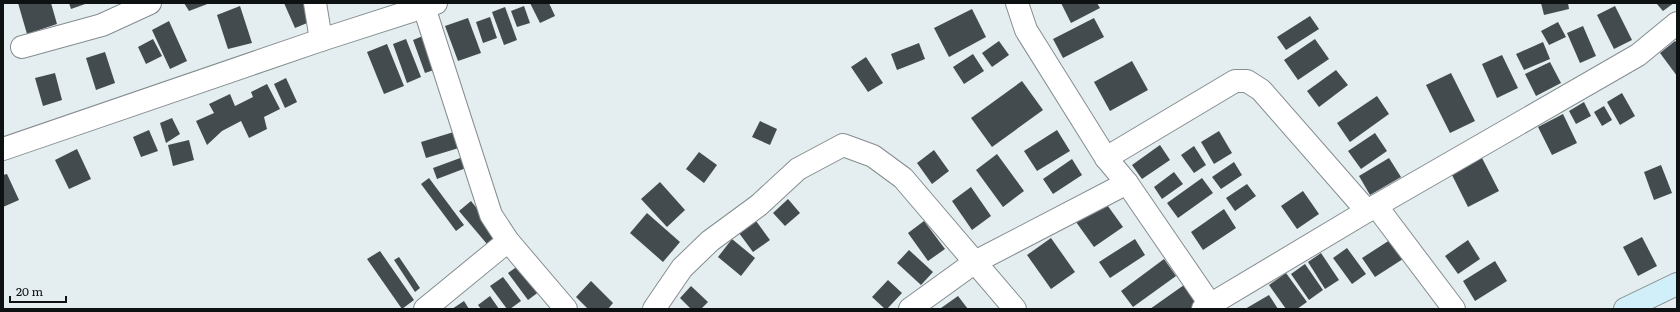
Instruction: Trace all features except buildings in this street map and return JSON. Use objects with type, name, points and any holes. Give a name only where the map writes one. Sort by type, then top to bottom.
[{"type":"street","points":[[22,47],[102,25],[150,3]]},
{"type":"street","points":[[315,3],[321,40]]},
{"type":"street","points":[[1017,3],[1026,30],[1106,158],[1127,183],[1209,308],[1372,209],[1638,55],[1677,23]]},
{"type":"street","points":[[3,149],[321,40],[430,5],[491,215],[508,240],[566,309]]},
{"type":"street","points":[[1106,158],[1235,81],[1247,81],[1261,90],[1372,209],[1454,309]]},
{"type":"street","points":[[654,309],[682,268],[710,241],[759,205],[798,169],[843,146],[873,156],[903,178],[1015,309]]},
{"type":"street","points":[[910,309],[975,262],[1127,183]]},
{"type":"street","points":[[425,309],[508,240]]},
{"type":"street","points":[[1625,309],[1677,284]]}]
